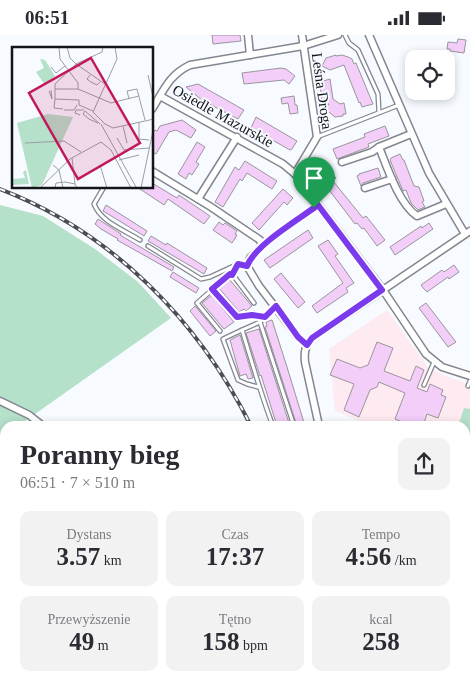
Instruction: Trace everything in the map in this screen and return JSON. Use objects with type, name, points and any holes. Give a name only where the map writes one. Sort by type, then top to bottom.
[{"type":"street","points":[[248,35],[250,55]]},
{"type":"street","name":"Leśna Droga","points":[[295,174],[317,137],[302,35]]},
{"type":"street","name":"Osiedle Mazurskie","points":[[154,106],[169,80],[178,71],[190,65],[304,46],[338,35]]},
{"type":"street","points":[[318,421],[304,352],[312,338],[468,233],[446,204],[429,173],[369,35]]},
{"type":"street","name":"Osiedle Mazurskie","points":[[160,96],[283,164],[295,174],[434,362],[451,371],[470,376]]},
{"type":"street","points":[[342,162],[372,152],[379,147],[411,134]]},
{"type":"street","points":[[198,199],[236,137]]},
{"type":"street","points":[[379,147],[392,179],[409,211],[417,216],[446,204]]},
{"type":"street","points":[[154,172],[260,240],[262,247],[250,258],[247,266],[259,286],[298,337],[307,345]]},
{"type":"street","points":[[365,188],[392,179]]},
{"type":"street","points":[[0,401],[29,415],[37,421]]},
{"type":"lane","points":[[345,35],[349,43],[358,51],[378,94],[380,113]]},
{"type":"lane","points":[[317,137],[399,105]]},
{"type":"lane","points":[[103,189],[94,204],[97,212],[140,240]]},
{"type":"lane","points":[[262,247],[318,205]]},
{"type":"lane","points":[[148,246],[201,279],[210,277],[238,264],[247,266]]},
{"type":"lane","points":[[220,331],[196,303],[230,274],[232,275],[238,264]]},
{"type":"lane","points":[[232,275],[254,303]]},
{"type":"lane","points":[[212,289],[237,317],[252,315],[265,317]]},
{"type":"lane","points":[[259,387],[238,380],[223,339],[260,321],[276,306]]},
{"type":"lane","points":[[260,321],[292,421]]},
{"type":"lane","points":[[242,330],[271,421]]},
{"type":"lane","points":[[424,385],[434,362]]},
{"type":"lane","points":[[468,387],[470,381]]},
{"type":"shaded area","points":[[387,310],[427,366],[443,375],[470,384],[470,421],[360,421],[335,411],[329,349]]},
{"type":"green space","points":[[0,205],[43,216],[95,249],[138,282],[171,318],[25,421],[0,421]]},
{"type":"green space","points":[[464,408],[470,409],[470,421],[460,421]]},
{"type":"building","points":[[212,35],[240,35],[241,41],[213,44]]},
{"type":"building","points":[[458,39],[466,40],[464,53],[447,49],[448,42],[457,43]]},
{"type":"building","points":[[336,55],[348,57],[352,59],[354,64],[356,63],[373,104],[362,107],[359,103],[344,65],[330,70],[322,66],[326,58]]},
{"type":"building","points":[[286,69],[295,76],[289,84],[284,80],[244,84],[242,73]]},
{"type":"building","points":[[330,79],[333,99],[340,104],[344,103],[346,114],[343,114],[343,116],[335,117],[325,109],[329,104],[322,105],[320,82]]},
{"type":"building","points":[[198,84],[244,110],[238,119],[208,105],[186,87]]},
{"type":"building","points":[[294,96],[298,113],[290,114],[288,103],[282,104],[281,98]]},
{"type":"building","points":[[256,117],[297,141],[292,149],[290,150],[251,128]]},
{"type":"building","points":[[182,120],[196,130],[191,138],[176,130],[169,132],[156,154],[154,153],[154,131],[157,131],[160,126]]},
{"type":"building","points":[[385,126],[389,136],[368,144],[369,147],[337,159],[333,149],[365,137],[364,134]]},
{"type":"building","points":[[197,142],[205,147],[196,162],[199,164],[192,175],[189,173],[186,179],[178,174]]},
{"type":"building","points":[[400,154],[414,186],[419,187],[424,201],[422,202],[425,207],[418,210],[411,203],[406,190],[403,191],[390,160]]},
{"type":"building","points":[[245,161],[277,181],[272,189],[247,173],[242,181],[240,179],[223,207],[215,202],[235,167],[239,170]]},
{"type":"building","points":[[318,162],[328,172],[330,171],[336,178],[333,181],[363,218],[366,216],[385,240],[377,246],[364,228],[362,229],[357,223],[355,224],[326,186],[321,187],[313,178],[309,169]]},
{"type":"building","points":[[378,168],[381,177],[363,183],[361,186],[357,176]]},
{"type":"building","points":[[154,184],[177,198],[179,195],[210,216],[204,224],[168,199],[164,205],[140,189],[154,189]]},
{"type":"building","points":[[283,189],[293,198],[287,205],[284,202],[259,230],[252,223]]},
{"type":"building","points":[[106,205],[147,231],[144,236],[103,211]]},
{"type":"building","points":[[98,219],[120,235],[174,267],[172,271],[101,229],[95,224]]},
{"type":"building","points":[[219,222],[223,225],[225,223],[237,231],[235,234],[237,235],[232,243],[213,230]]},
{"type":"building","points":[[429,223],[433,229],[395,255],[390,247],[421,226],[422,228]]},
{"type":"building","points":[[308,230],[313,238],[270,268],[264,260]]},
{"type":"building","points":[[151,236],[166,245],[167,243],[207,268],[204,274],[148,241]]},
{"type":"building","points":[[328,240],[338,254],[335,256],[354,283],[346,288],[348,292],[317,313],[312,306],[343,283],[318,246]]},
{"type":"building","points":[[454,265],[459,272],[449,279],[448,277],[427,292],[421,285],[442,270],[444,272]]},
{"type":"building","points":[[173,272],[199,288],[196,293],[170,277]]},
{"type":"building","points":[[281,273],[305,302],[298,308],[274,279]]},
{"type":"building","points":[[229,279],[252,306],[246,311],[244,309],[239,312],[219,288]]},
{"type":"building","points":[[212,295],[234,322],[224,329],[202,303]]},
{"type":"building","points":[[426,303],[456,342],[448,347],[419,308]]},
{"type":"building","points":[[195,306],[216,331],[210,336],[190,311]]},
{"type":"building","points":[[272,320],[303,421],[295,421],[265,327],[267,326],[266,322]]},
{"type":"building","points":[[259,329],[288,421],[275,421],[246,333]]},
{"type":"building","points":[[240,335],[253,378],[248,379],[246,374],[240,376],[230,340]]},
{"type":"building","points":[[377,342],[393,348],[384,371],[410,381],[416,366],[424,370],[417,388],[427,392],[430,384],[443,390],[441,395],[446,397],[438,418],[427,414],[425,421],[400,421],[395,419],[405,393],[379,382],[377,387],[370,390],[359,417],[344,410],[354,384],[330,375],[337,359],[360,368],[368,365]]},
{"type":"railway","points":[[0,189],[41,207],[79,229],[115,255],[148,284],[178,316],[205,350],[230,387],[248,421]]},
{"type":"route","points":[[318,205],[382,290],[312,338],[307,345],[298,337],[276,306],[265,317],[252,315],[237,317],[212,289],[230,274],[232,275],[238,264],[247,266],[250,258],[255,253],[314,208],[318,205]]}]
